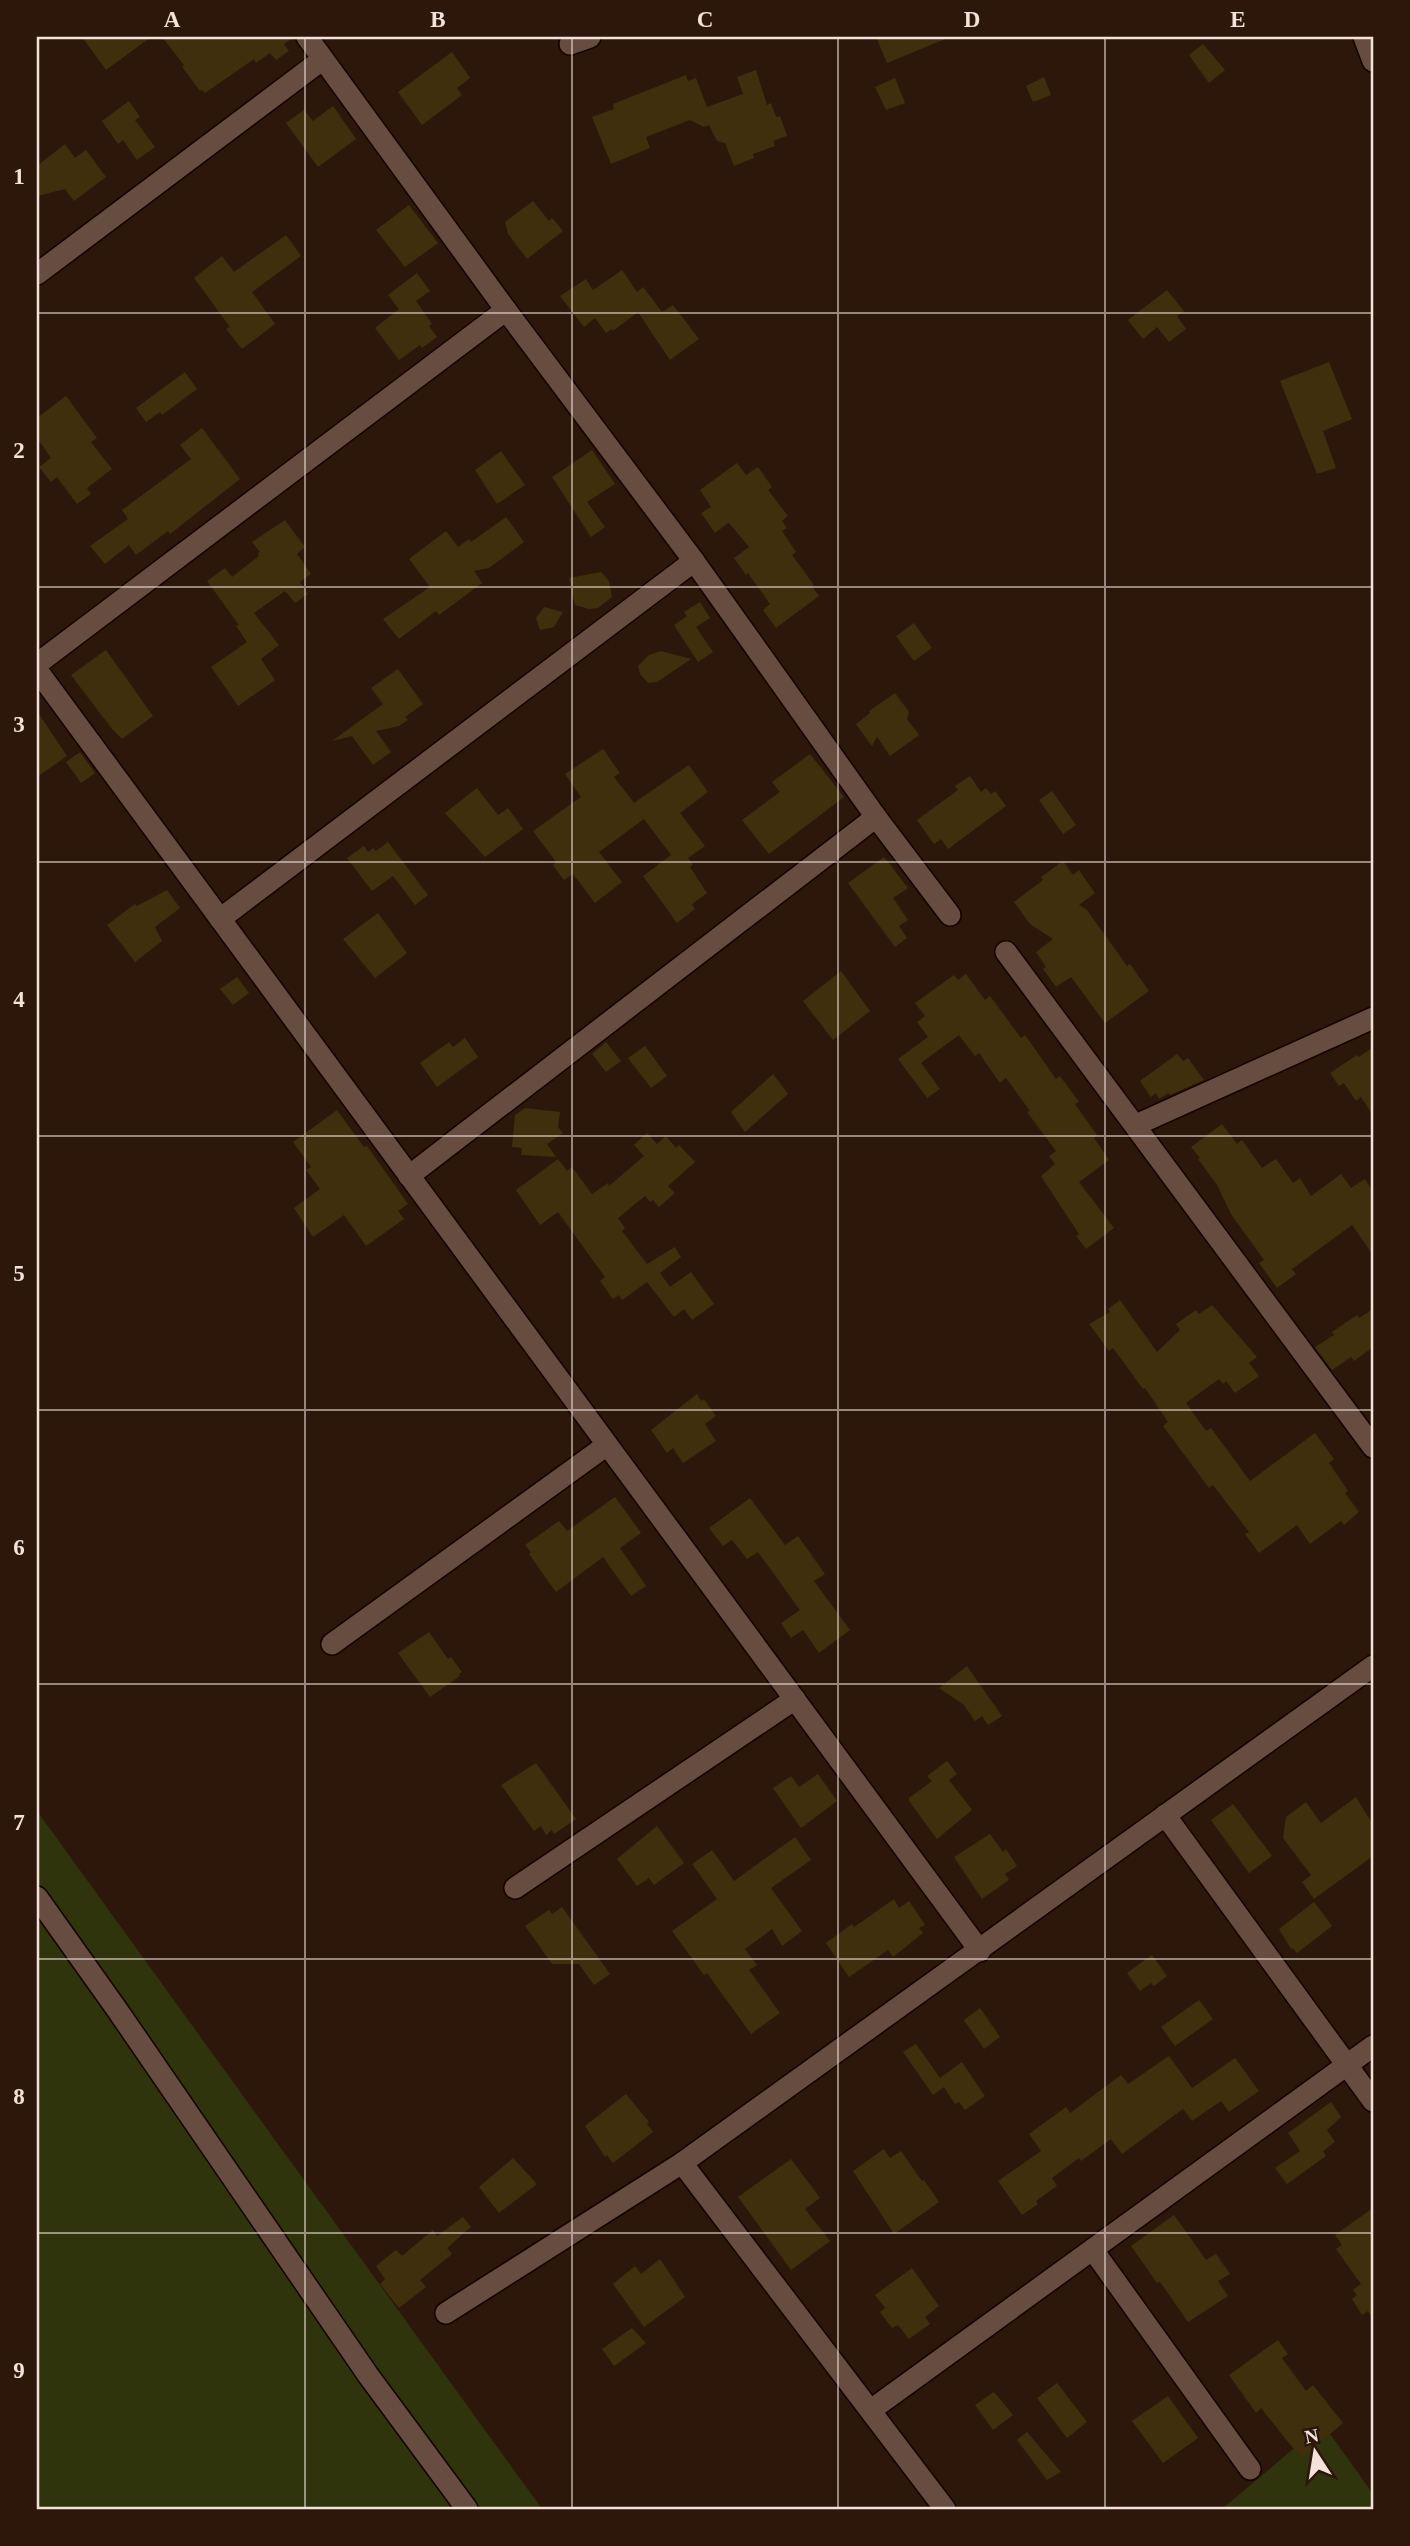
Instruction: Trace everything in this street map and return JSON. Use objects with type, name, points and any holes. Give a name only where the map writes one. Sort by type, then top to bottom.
[{"type":"street","points":[[307,37],[506,310],[694,561],[876,817],[950,915]]},
{"type":"street","points":[[1364,37],[1373,61]]},
{"type":"street","points":[[37,274],[323,59]]},
{"type":"street","points":[[37,664],[506,310]]},
{"type":"street","points":[[220,919],[694,561]]},
{"type":"street","points":[[37,670],[980,1951]]},
{"type":"street","points":[[409,1176],[876,817]]},
{"type":"street","points":[[1006,952],[1373,1447]]},
{"type":"street","points":[[1136,1125],[1373,1018]]},
{"type":"street","points":[[332,1644],[607,1445]]},
{"type":"street","points":[[446,2312],[682,2163],[1373,1666]]},
{"type":"street","points":[[515,1888],[795,1699]]},
{"type":"street","points":[[1165,1815],[1373,2101]]},
{"type":"street","points":[[37,1897],[368,2375],[467,2509]]},
{"type":"street","points":[[871,2410],[1373,2046]]},
{"type":"street","points":[[682,2163],[945,2509]]},
{"type":"street","points":[[1093,2250],[1250,2469]]},
{"type":"green space","points":[[37,1811],[542,2509],[37,2509]]},
{"type":"green space","points":[[1323,2424],[1373,2494],[1373,2509],[1222,2509]]},
{"type":"building","points":[[82,37],[151,37],[106,70]]},
{"type":"building","points":[[162,37],[294,37],[284,44],[289,51],[276,60],[270,53],[256,63],[254,59],[205,93],[200,91]]},
{"type":"building","points":[[876,37],[950,37],[887,63]]},
{"type":"building","points":[[1203,44],[1225,70],[1209,83],[1189,55]]},
{"type":"building","points":[[452,52],[470,78],[457,88],[462,95],[422,125],[398,92]]},
{"type":"building","points":[[756,70],[767,105],[771,103],[776,117],[780,116],[787,136],[773,141],[775,146],[753,154],[754,158],[734,166],[725,143],[717,141],[709,125],[704,127],[690,120],[646,137],[650,148],[611,164],[592,117],[614,109],[613,104],[686,75],[688,81],[696,78],[707,107],[743,94],[737,77]]},
{"type":"building","points":[[1044,77],[1051,95],[1033,102],[1026,86]]},
{"type":"building","points":[[895,78],[905,103],[886,110],[875,87]]},
{"type":"building","points":[[129,101],[140,117],[135,120],[155,147],[137,160],[123,140],[118,144],[102,121]]},
{"type":"building","points":[[333,106],[356,139],[318,167],[286,123],[304,110],[313,121]]},
{"type":"building","points":[[65,144],[75,158],[86,150],[106,177],[74,201],[65,189],[37,196],[37,166]]},
{"type":"building","points":[[533,201],[549,221],[552,218],[563,231],[527,259],[508,234],[505,222]]},
{"type":"building","points":[[409,205],[438,243],[405,267],[376,230]]},
{"type":"building","points":[[286,235],[301,256],[252,292],[275,324],[242,349],[226,329],[230,327],[194,278],[222,256],[234,272]]},
{"type":"building","points":[[622,270],[637,292],[643,287],[662,312],[673,305],[699,339],[670,360],[638,312],[613,331],[612,329],[606,333],[595,318],[584,327],[560,296],[586,279],[593,290]]},
{"type":"building","points":[[417,273],[430,291],[416,301],[432,324],[429,326],[437,337],[399,360],[375,328],[399,309],[388,295]]},
{"type":"building","points":[[1167,290],[1184,311],[1177,316],[1186,329],[1169,342],[1157,327],[1143,339],[1128,320]]},
{"type":"building","points":[[1329,362],[1352,419],[1323,431],[1336,468],[1317,474],[1280,381]]},
{"type":"building","points":[[185,372],[197,389],[162,415],[160,412],[146,422],[136,408]]},
{"type":"building","points":[[66,396],[97,438],[91,442],[112,469],[87,488],[91,494],[77,504],[57,477],[51,482],[39,467],[51,458],[37,438],[37,418]]},
{"type":"building","points":[[202,428],[240,479],[170,534],[168,531],[136,555],[129,545],[105,564],[90,546],[128,519],[122,510],[191,459],[180,445]]},
{"type":"building","points":[[592,450],[615,484],[587,502],[605,527],[591,537],[552,477]]},
{"type":"building","points":[[501,451],[525,485],[497,504],[475,470]]},
{"type":"building","points":[[737,463],[746,475],[758,467],[772,487],[768,490],[788,516],[782,521],[787,528],[782,531],[796,552],[792,555],[819,596],[776,628],[763,610],[770,604],[734,558],[749,547],[728,523],[715,533],[701,513],[711,507],[700,490]]},
{"type":"building","points":[[506,517],[524,542],[489,568],[474,571],[482,583],[439,615],[436,611],[399,639],[383,619],[430,587],[409,559],[446,531],[458,547],[469,539],[471,542]]},
{"type":"building","points":[[285,520],[305,547],[297,554],[311,574],[300,582],[308,594],[295,603],[285,591],[254,613],[279,645],[261,659],[275,680],[238,706],[211,667],[247,642],[236,626],[239,625],[207,581],[225,568],[232,577],[259,556],[260,552],[252,542]]},
{"type":"building","points":[[601,572],[609,581],[612,597],[598,608],[589,609],[575,605],[569,578]]},
{"type":"building","points":[[700,602],[710,618],[696,627],[713,652],[698,662],[674,625],[687,616],[684,612]]},
{"type":"building","points":[[544,607],[563,612],[554,627],[540,630],[536,618]]},
{"type":"building","points":[[914,623],[932,648],[914,661],[896,636]]},
{"type":"building","points":[[106,650],[153,716],[122,739],[71,675]]},
{"type":"building","points":[[661,651],[691,659],[657,682],[648,683],[640,674],[638,666],[649,655]]},
{"type":"building","points":[[398,669],[423,704],[405,717],[408,720],[399,726],[376,731],[391,752],[373,765],[352,736],[332,741],[383,704],[371,688]]},
{"type":"building","points":[[895,693],[909,712],[907,719],[919,735],[890,756],[877,737],[872,746],[856,724]]},
{"type":"building","points":[[37,711],[67,756],[37,777]]},
{"type":"building","points":[[603,749],[620,773],[614,777],[634,803],[689,765],[708,792],[680,813],[705,846],[688,858],[693,865],[690,867],[707,893],[692,904],[695,909],[677,923],[643,876],[671,855],[644,819],[599,852],[622,882],[595,903],[573,874],[564,880],[553,865],[556,862],[533,831],[581,797],[565,774]]},
{"type":"building","points":[[80,752],[95,773],[81,783],[66,762]]},
{"type":"building","points":[[810,754],[844,797],[769,854],[742,820],[780,792],[772,782]]},
{"type":"building","points":[[970,776],[981,792],[986,788],[991,794],[995,791],[1006,806],[948,849],[941,839],[934,844],[917,820],[958,790],[955,786]]},
{"type":"building","points":[[477,788],[498,815],[508,808],[523,829],[485,857],[445,813]]},
{"type":"building","points":[[1052,791],[1076,825],[1063,834],[1039,800]]},
{"type":"building","points":[[388,842],[428,895],[415,905],[393,876],[372,891],[347,858],[364,846],[368,852],[373,848],[376,851]]},
{"type":"building","points":[[884,857],[908,888],[893,898],[908,920],[899,926],[907,938],[895,947],[848,883]]},
{"type":"building","points":[[1063,861],[1073,875],[1079,870],[1095,893],[1079,905],[1087,910],[1127,966],[1130,964],[1149,991],[1105,1023],[1071,977],[1056,987],[1043,969],[1046,967],[1036,952],[1053,939],[1030,924],[1014,902]]},
{"type":"building","points":[[167,890],[180,908],[155,927],[162,941],[135,962],[107,925],[135,904],[137,906]]},
{"type":"building","points":[[378,913],[407,953],[375,978],[343,939]]},
{"type":"building","points":[[841,971],[870,1011],[833,1040],[803,1001]]},
{"type":"building","points":[[966,974],[985,1000],[990,996],[1021,1038],[1025,1035],[1056,1079],[1060,1076],[1079,1102],[1075,1104],[1097,1135],[1094,1138],[1109,1160],[1079,1182],[1114,1228],[1086,1249],[1041,1176],[1055,1164],[1049,1156],[1056,1151],[1006,1078],[1000,1083],[979,1053],[975,1056],[959,1035],[921,1063],[940,1089],[927,1098],[898,1059],[928,1037],[917,1022],[925,1016],[915,1003],[954,975],[958,980]]},
{"type":"building","points":[[237,977],[249,993],[233,1005],[220,989]]},
{"type":"building","points":[[465,1038],[478,1057],[437,1087],[420,1063],[449,1042],[453,1047]]},
{"type":"building","points":[[606,1042],[621,1061],[606,1072],[592,1054]]},
{"type":"building","points":[[645,1046],[667,1076],[651,1088],[628,1058]]},
{"type":"building","points":[[1373,1047],[1373,1115],[1361,1097],[1356,1101],[1344,1083],[1339,1086],[1330,1073]]},
{"type":"building","points":[[1177,1054],[1183,1061],[1188,1058],[1204,1080],[1159,1099],[1156,1093],[1151,1097],[1140,1081]]},
{"type":"building","points":[[773,1074],[788,1094],[745,1132],[731,1112]]},
{"type":"building","points":[[525,1108],[560,1112],[558,1127],[563,1133],[547,1144],[556,1157],[521,1155],[522,1148],[512,1147],[515,1115]]},
{"type":"building","points":[[337,1110],[364,1147],[367,1146],[408,1204],[398,1211],[404,1219],[366,1246],[344,1215],[313,1237],[294,1208],[320,1189],[306,1170],[311,1167],[293,1142]]},
{"type":"building","points":[[1222,1124],[1237,1144],[1242,1140],[1262,1168],[1276,1159],[1293,1183],[1300,1178],[1311,1196],[1341,1174],[1351,1188],[1365,1179],[1373,1192],[1373,1255],[1352,1225],[1292,1269],[1296,1274],[1277,1288],[1259,1263],[1264,1260],[1231,1214],[1217,1185],[1191,1147]]},
{"type":"building","points":[[647,1133],[657,1144],[666,1136],[676,1148],[679,1145],[695,1162],[668,1186],[675,1193],[659,1207],[645,1196],[618,1218],[625,1228],[622,1231],[647,1264],[675,1247],[681,1257],[660,1273],[670,1287],[691,1272],[714,1304],[692,1320],[684,1309],[674,1317],[647,1282],[622,1300],[619,1295],[613,1299],[600,1281],[605,1277],[558,1212],[540,1225],[516,1190],[558,1159],[567,1171],[572,1167],[592,1194],[608,1183],[609,1186],[644,1156],[634,1145]]},
{"type":"building","points":[[1120,1300],[1157,1352],[1180,1330],[1176,1324],[1196,1310],[1199,1314],[1212,1305],[1257,1357],[1249,1363],[1259,1376],[1235,1393],[1226,1381],[1223,1384],[1219,1379],[1186,1403],[1206,1431],[1211,1428],[1250,1481],[1315,1433],[1334,1459],[1329,1463],[1359,1512],[1344,1525],[1341,1521],[1310,1544],[1297,1525],[1259,1553],[1245,1534],[1249,1532],[1213,1485],[1209,1488],[1163,1426],[1168,1422],[1145,1388],[1143,1389],[1113,1348],[1109,1351],[1089,1324],[1110,1312],[1108,1309]]},
{"type":"building","points":[[1373,1309],[1373,1347],[1354,1361],[1351,1357],[1332,1370],[1315,1347],[1357,1315],[1359,1318]]},
{"type":"building","points":[[697,1394],[716,1416],[705,1424],[716,1441],[683,1463],[673,1448],[667,1453],[651,1430]]},
{"type":"building","points":[[615,1497],[641,1533],[620,1548],[646,1586],[631,1596],[603,1557],[556,1592],[525,1545],[559,1521],[567,1531]]},
{"type":"building","points":[[750,1498],[785,1545],[798,1536],[825,1574],[814,1581],[850,1630],[819,1653],[803,1630],[791,1638],[781,1623],[800,1610],[758,1552],[747,1559],[732,1540],[723,1546],[709,1528]]},
{"type":"building","points":[[429,1632],[448,1659],[451,1657],[462,1672],[430,1697],[398,1653]]},
{"type":"building","points":[[967,1666],[1002,1716],[988,1725],[982,1716],[975,1721],[964,1705],[939,1688]]},
{"type":"building","points":[[947,1761],[957,1774],[949,1780],[972,1810],[937,1839],[909,1798],[932,1781],[927,1776]]},
{"type":"building","points":[[536,1763],[576,1819],[554,1834],[552,1830],[546,1835],[541,1826],[534,1831],[501,1785]]},
{"type":"building","points":[[818,1774],[837,1801],[801,1828],[773,1788],[791,1776],[799,1787]]},
{"type":"building","points":[[1356,1797],[1373,1825],[1373,1856],[1314,1899],[1302,1882],[1311,1875],[1283,1838],[1286,1817],[1306,1802],[1321,1823]]},
{"type":"building","points":[[1233,1804],[1272,1856],[1249,1873],[1211,1820]]},
{"type":"building","points":[[657,1826],[684,1863],[654,1885],[649,1878],[637,1886],[617,1859]]},
{"type":"building","points":[[990,1834],[1003,1852],[1006,1849],[1017,1866],[1005,1874],[1009,1880],[982,1899],[954,1857]]},
{"type":"building","points":[[795,1837],[811,1860],[771,1888],[802,1931],[782,1946],[772,1929],[745,1949],[757,1965],[749,1970],[780,2013],[751,2034],[707,1973],[704,1975],[672,1931],[717,1899],[692,1864],[712,1850],[734,1881]]},
{"type":"building","points":[[894,1899],[899,1908],[909,1901],[925,1925],[919,1928],[923,1933],[893,1957],[888,1950],[849,1977],[826,1943]]},
{"type":"building","points":[[1314,1902],[1332,1926],[1297,1953],[1291,1949],[1279,1929]]},
{"type":"building","points":[[562,1907],[610,1974],[594,1985],[579,1964],[552,1964],[525,1926],[549,1910],[552,1914]]},
{"type":"building","points":[[1152,1955],[1167,1976],[1154,1986],[1151,1983],[1140,1991],[1127,1973]]},
{"type":"building","points":[[1199,2000],[1213,2019],[1175,2046],[1161,2027]]},
{"type":"building","points":[[980,2008],[1000,2037],[984,2049],[964,2020]]},
{"type":"building","points":[[916,2044],[940,2078],[962,2062],[985,2096],[965,2110],[959,2102],[955,2104],[944,2087],[933,2095],[903,2052]]},
{"type":"building","points":[[1169,2056],[1192,2088],[1235,2058],[1259,2091],[1229,2112],[1221,2101],[1192,2121],[1183,2109],[1122,2154],[1111,2139],[1052,2178],[1057,2186],[1022,2215],[998,2181],[1041,2151],[1029,2134],[1066,2107],[1070,2113],[1121,2075],[1128,2084]]},
{"type":"building","points":[[626,2094],[649,2122],[647,2124],[653,2132],[613,2163],[607,2155],[605,2157],[585,2126]]},
{"type":"building","points":[[1331,2102],[1341,2117],[1327,2130],[1335,2142],[1323,2151],[1326,2156],[1287,2184],[1275,2168],[1300,2151],[1288,2133]]},
{"type":"building","points":[[884,2149],[890,2158],[901,2151],[939,2202],[894,2234],[853,2171]]},
{"type":"building","points":[[513,2158],[537,2184],[499,2213],[479,2187]]},
{"type":"building","points":[[791,2159],[820,2198],[805,2209],[830,2241],[791,2270],[738,2197]]},
{"type":"building","points":[[1373,2208],[1373,2318],[1368,2311],[1362,2315],[1352,2299],[1357,2295],[1353,2290],[1361,2284],[1336,2249],[1342,2245],[1335,2235]]},
{"type":"building","points":[[1174,2215],[1206,2260],[1216,2254],[1230,2274],[1218,2281],[1228,2296],[1188,2322],[1131,2246]]},
{"type":"building","points":[[463,2217],[471,2227],[447,2248],[452,2254],[420,2280],[426,2287],[399,2308],[380,2284],[385,2279],[376,2266],[396,2250],[402,2256],[433,2230],[437,2236]]},
{"type":"building","points":[[660,2259],[685,2297],[644,2327],[613,2284],[635,2266],[641,2274]]},
{"type":"building","points":[[912,2268],[939,2306],[925,2317],[930,2324],[909,2339],[898,2325],[892,2328],[880,2312],[885,2308],[875,2295]]},
{"type":"building","points":[[632,2328],[646,2343],[614,2366],[602,2349]]},
{"type":"building","points":[[1278,2340],[1288,2354],[1282,2358],[1306,2391],[1313,2385],[1343,2423],[1301,2458],[1261,2408],[1256,2413],[1229,2375]]},
{"type":"building","points":[[1057,2383],[1087,2422],[1067,2438],[1037,2398]]},
{"type":"building","points":[[994,2392],[1013,2415],[993,2430],[975,2405]]},
{"type":"building","points":[[1168,2396],[1198,2438],[1163,2463],[1132,2421]]},
{"type":"building","points":[[1027,2432],[1061,2472],[1047,2480],[1017,2440]]}]
